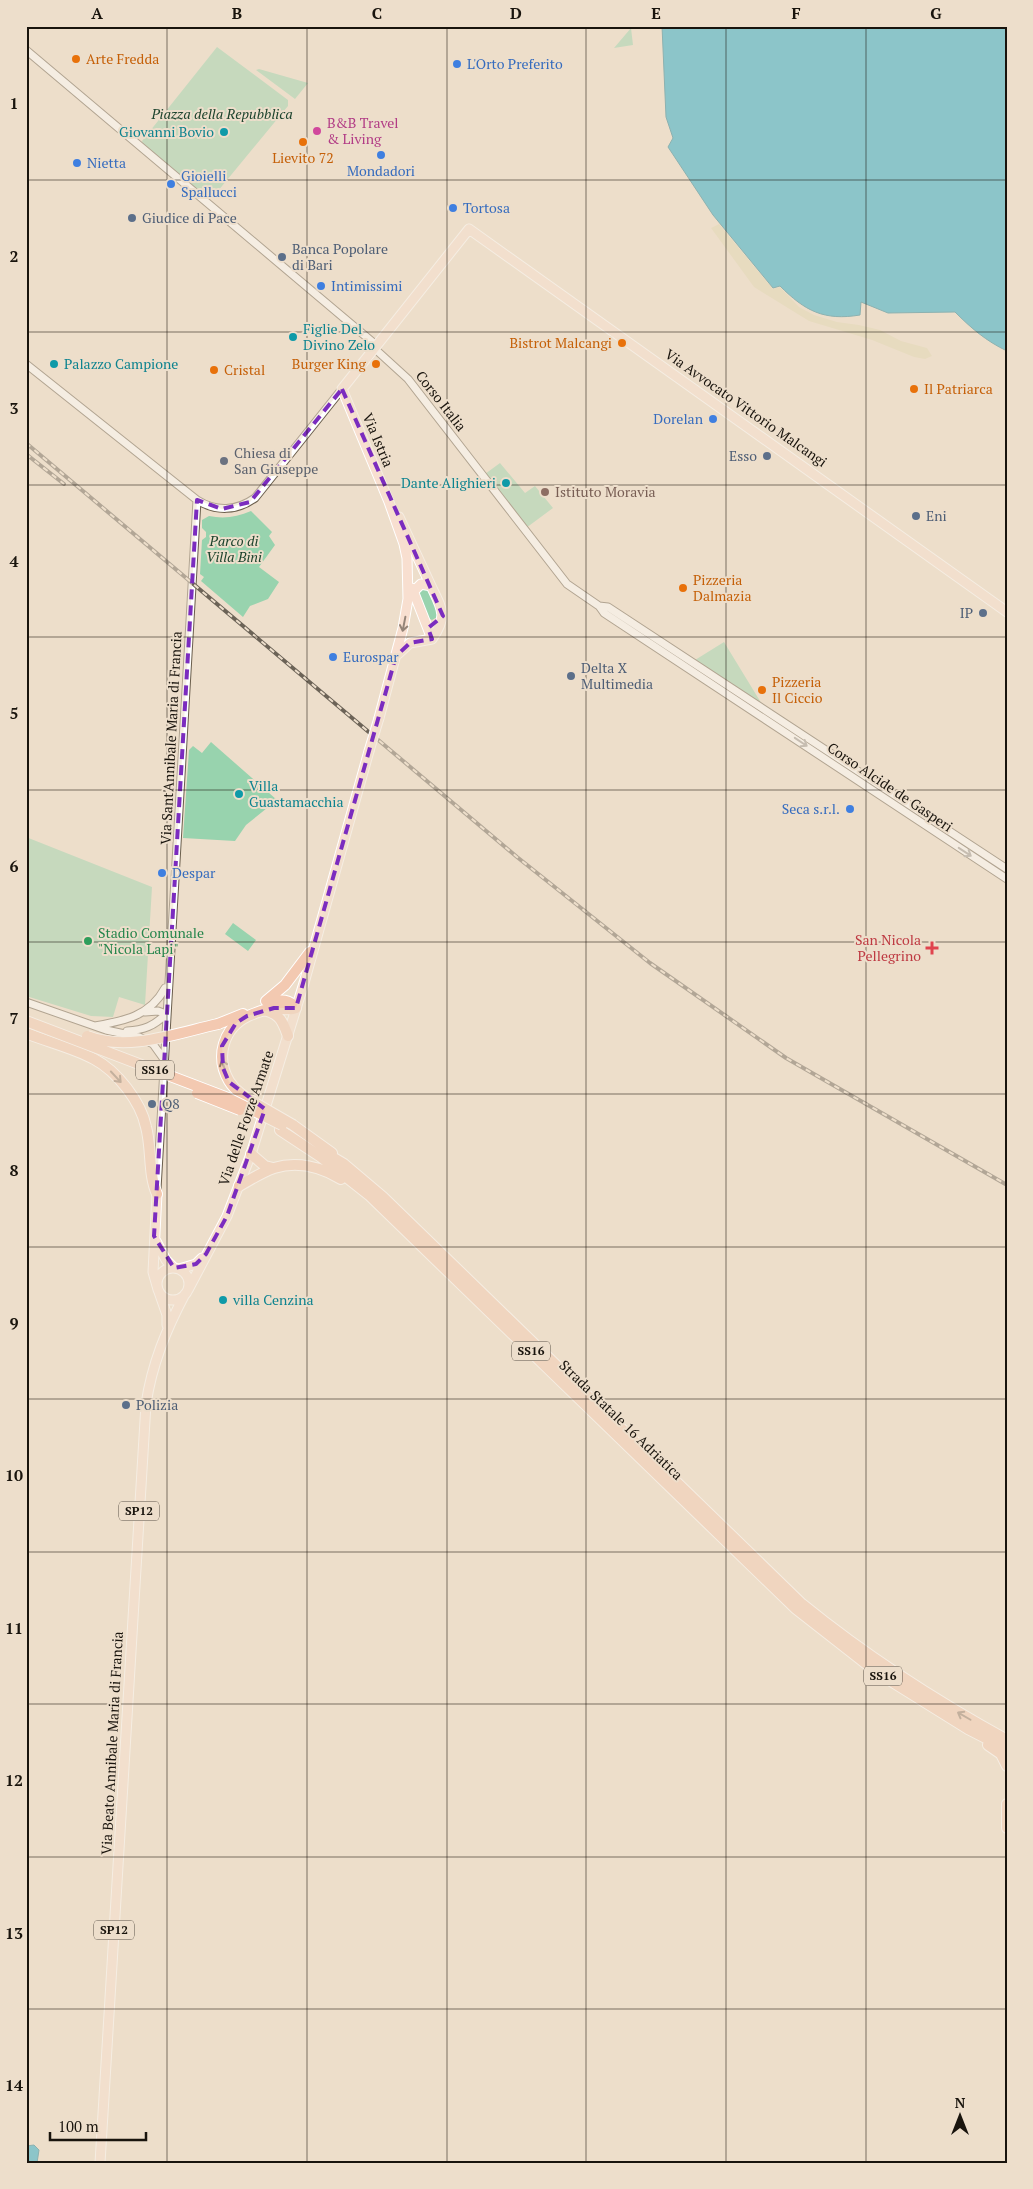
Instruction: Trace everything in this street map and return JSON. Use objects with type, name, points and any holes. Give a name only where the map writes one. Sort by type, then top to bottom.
[{"type":"highway","name":"SS16","points":[[310,952],[285,985],[265,1006],[236,1023],[228,1033],[222,1046],[223,1068],[229,1082],[240,1093],[324,1146],[344,1164]]},
{"type":"highway","name":"SS16","points":[[26,1014],[100,1041],[120,1043],[165,1036],[218,1024],[283,1000],[292,1002],[296,1008]]},
{"type":"highway","points":[[265,1006],[282,1019],[288,1036]]},
{"type":"highway","name":"Strada Statale 16 Adriatica","points":[[26,1020],[228,1098],[344,1164],[383,1197],[802,1604],[848,1641],[904,1679],[962,1716],[1007,1740]]},
{"type":"highway","name":"Strada Statale 16 Adriatica","points":[[26,1027],[281,1128],[321,1157],[369,1195],[795,1608],[878,1673],[950,1719],[1007,1748]]},
{"type":"highway","name":"SS16","points":[[26,1034],[94,1059],[106,1067],[131,1094],[141,1110],[150,1143],[152,1182],[157,1194]]},
{"type":"highway","points":[[251,1154],[265,1166],[273,1168]]},
{"type":"highway","name":"SS16","points":[[239,1186],[273,1168],[309,1166],[326,1171],[342,1180],[402,1232],[415,1239]]},
{"type":"highway","name":"SS16","points":[[950,1719],[967,1733],[1001,1754],[1007,1766]]},
{"type":"highway","points":[[1006,1808],[1007,1828]]},
{"type":"main road","name":"Via Avvocato Vittorio Malcangi","points":[[375,347],[469,229],[1007,612]]},
{"type":"main road","points":[[342,389],[375,347]]},
{"type":"main road","name":"Via Istria","points":[[342,389],[389,502],[407,558],[408,582],[432,639]]},
{"type":"main road","name":"Via Istria","points":[[389,502],[398,515],[442,613]]},
{"type":"main road","points":[[412,594],[421,584],[431,586]]},
{"type":"main road","name":"Via delle Forze Armate","points":[[186,1292],[227,1216],[251,1154],[319,929],[412,594]]},
{"type":"main road","points":[[426,622],[437,622],[442,613]]},
{"type":"main road","points":[[396,656],[410,643],[432,639],[440,626],[442,613]]},
{"type":"main road","name":"Via delle Forze Armate","points":[[302,986],[310,952],[319,929]]},
{"type":"main road","name":"Via Beato Annibale Maria di Francia","points":[[157,1194],[153,1272],[167,1315],[167,1328]]},
{"type":"main road","points":[[154,1236],[160,1250],[176,1269],[183,1272],[188,1280],[186,1292],[181,1297],[172,1300],[167,1298],[159,1289],[162,1274],[176,1269]]},
{"type":"main road","name":"Via delle Forze Armate","points":[[176,1269],[196,1264],[206,1254]]},
{"type":"main road","name":"Via Beato Annibale Maria di Francia","points":[[100,2163],[146,1404],[149,1380],[167,1328],[186,1292]]},
{"type":"street","name":"Corso Italia","points":[[26,50],[210,204],[375,347],[408,379],[567,584],[599,606],[604,613],[689,663],[762,712]]},
{"type":"street","points":[[26,364],[197,500],[204,505],[222,509],[242,506],[250,502],[260,492],[342,389]]},
{"type":"street","name":"Via Sant'Annibale Maria di Francia","points":[[157,1194],[167,985],[177,858],[197,500]]},
{"type":"street","name":"Corso Alcide de Gasperi","points":[[762,712],[1007,869]]},
{"type":"street","name":"Corso Alcide de Gasperi","points":[[762,712],[1007,879]]},
{"type":"street","points":[[94,1026],[129,1020],[144,1012],[161,996],[167,985]]},
{"type":"street","points":[[26,1002],[94,1026],[139,1037],[153,1044],[164,1059]]},
{"type":"street","points":[[119,1032],[140,1030],[156,1024],[166,1014],[158,1011],[144,1012]]},
{"type":"highlighted area","points":[[342,389],[443,616],[428,628],[432,639],[410,643],[396,656],[296,1008],[274,1008],[247,1016],[236,1023],[222,1046],[223,1068],[229,1082],[265,1109],[227,1216],[206,1254],[196,1264],[174,1268],[154,1236],[197,500],[222,509],[250,502]]},
{"type":"green space","points":[[631,28],[633,45],[614,48]]},
{"type":"green space","name":"Piazza della Repubblica","points":[[217,47],[288,100],[288,106],[213,197],[209,199],[143,144],[142,141]]},
{"type":"green space","name":"Piazza della Repubblica","points":[[259,69],[308,83],[295,99],[256,70]]},
{"type":"green space","points":[[500,463],[525,493],[535,486],[553,508],[526,528],[485,474]]},
{"type":"green space","name":"Parco di Villa Bini","points":[[251,511],[272,532],[269,536],[275,545],[259,567],[279,582],[268,599],[250,606],[243,617],[201,581],[204,577],[200,574],[202,540],[206,537],[206,532],[202,528],[202,520],[209,516],[230,517]]},
{"type":"green space","points":[[421,588],[430,589],[439,616],[432,620],[428,618],[417,595]]},
{"type":"green space","points":[[724,642],[760,701],[761,703],[695,660]]},
{"type":"green space","points":[[211,742],[277,800],[246,825],[235,841],[183,838],[189,750],[193,746],[202,753]]},
{"type":"green space","name":"Stadio Comunale \"Nicola Lapi\"","points":[[26,837],[152,887],[145,1005],[119,997],[113,1017],[91,1016],[26,996]]},
{"type":"green space","points":[[233,923],[256,940],[248,951],[225,934]]},
{"type":"sand","points":[[719,224],[773,289],[780,287],[799,307],[814,315],[837,322],[880,330],[901,341],[927,348],[932,356],[925,359],[914,357],[872,340],[809,321],[754,287],[711,228]]},
{"type":"water","points":[[662,26],[1007,26],[1007,351],[979,334],[955,312],[888,313],[861,302],[860,315],[836,317],[807,308],[780,286],[773,288],[713,215],[668,147],[673,138],[666,117]]},
{"type":"water","points":[[34,2145],[39,2150],[37,2163],[26,2163],[26,2146]]},
{"type":"railway","points":[[26,443],[517,857],[650,963],[786,1058],[1007,1185]]},
{"type":"railway","points":[[26,454],[64,484]]},
{"type":"place","name":"Arte Fredda","points":[[76,59]]},
{"type":"place","name":"L'Orto Preferito","points":[[457,64]]},
{"type":"place","name":"B&B Travel & Living","points":[[317,131]]},
{"type":"place","name":"Giovanni Bovio","points":[[224,132]]},
{"type":"place","name":"Lievito 72","points":[[303,142]]},
{"type":"place","name":"Mondadori","points":[[381,155]]},
{"type":"place","name":"Nietta","points":[[77,163]]},
{"type":"place","name":"Gioielli Spallucci","points":[[171,184]]},
{"type":"place","name":"Tortosa","points":[[453,208]]},
{"type":"place","name":"Giudice di Pace","points":[[132,218]]},
{"type":"place","name":"Banca Popolare di Bari","points":[[282,257]]},
{"type":"place","name":"Intimissimi","points":[[321,286]]},
{"type":"place","name":"Figlie Del Divino Zelo","points":[[293,337]]},
{"type":"place","name":"Bistrot Malcangi","points":[[622,343]]},
{"type":"place","name":"Palazzo Campione","points":[[54,364]]},
{"type":"place","name":"Burger King","points":[[376,364]]},
{"type":"place","name":"Cristal","points":[[214,370]]},
{"type":"place","name":"Il Patriarca","points":[[914,389]]},
{"type":"place","name":"Dorelan","points":[[713,419]]},
{"type":"place","name":"Esso","points":[[767,456]]},
{"type":"place","name":"Chiesa di San Giuseppe","points":[[224,461]]},
{"type":"place","name":"Dante Alighieri","points":[[506,483]]},
{"type":"place","name":"Istituto Moravia","points":[[545,492]]},
{"type":"place","name":"Eni","points":[[916,516]]},
{"type":"place","name":"Pizzeria Dalmazia","points":[[683,588]]},
{"type":"place","name":"IP","points":[[983,613]]},
{"type":"place","name":"Eurospar","points":[[333,657]]},
{"type":"place","name":"Delta X Multimedia","points":[[571,676]]},
{"type":"place","name":"Pizzeria Il Ciccio","points":[[762,690]]},
{"type":"place","name":"Villa Guastamacchia","points":[[239,794]]},
{"type":"place","name":"Seca s.r.l.","points":[[850,809]]},
{"type":"place","name":"Despar","points":[[162,873]]},
{"type":"place","name":"Stadio Comunale \"Nicola Lapi\"","points":[[88,941]]},
{"type":"place","name":"San Nicola Pellegrino","points":[[932,948]]},
{"type":"place","name":"Q8","points":[[152,1104]]},
{"type":"place","name":"villa Cenzina","points":[[223,1300]]},
{"type":"place","name":"Polizia","points":[[126,1405]]}]
